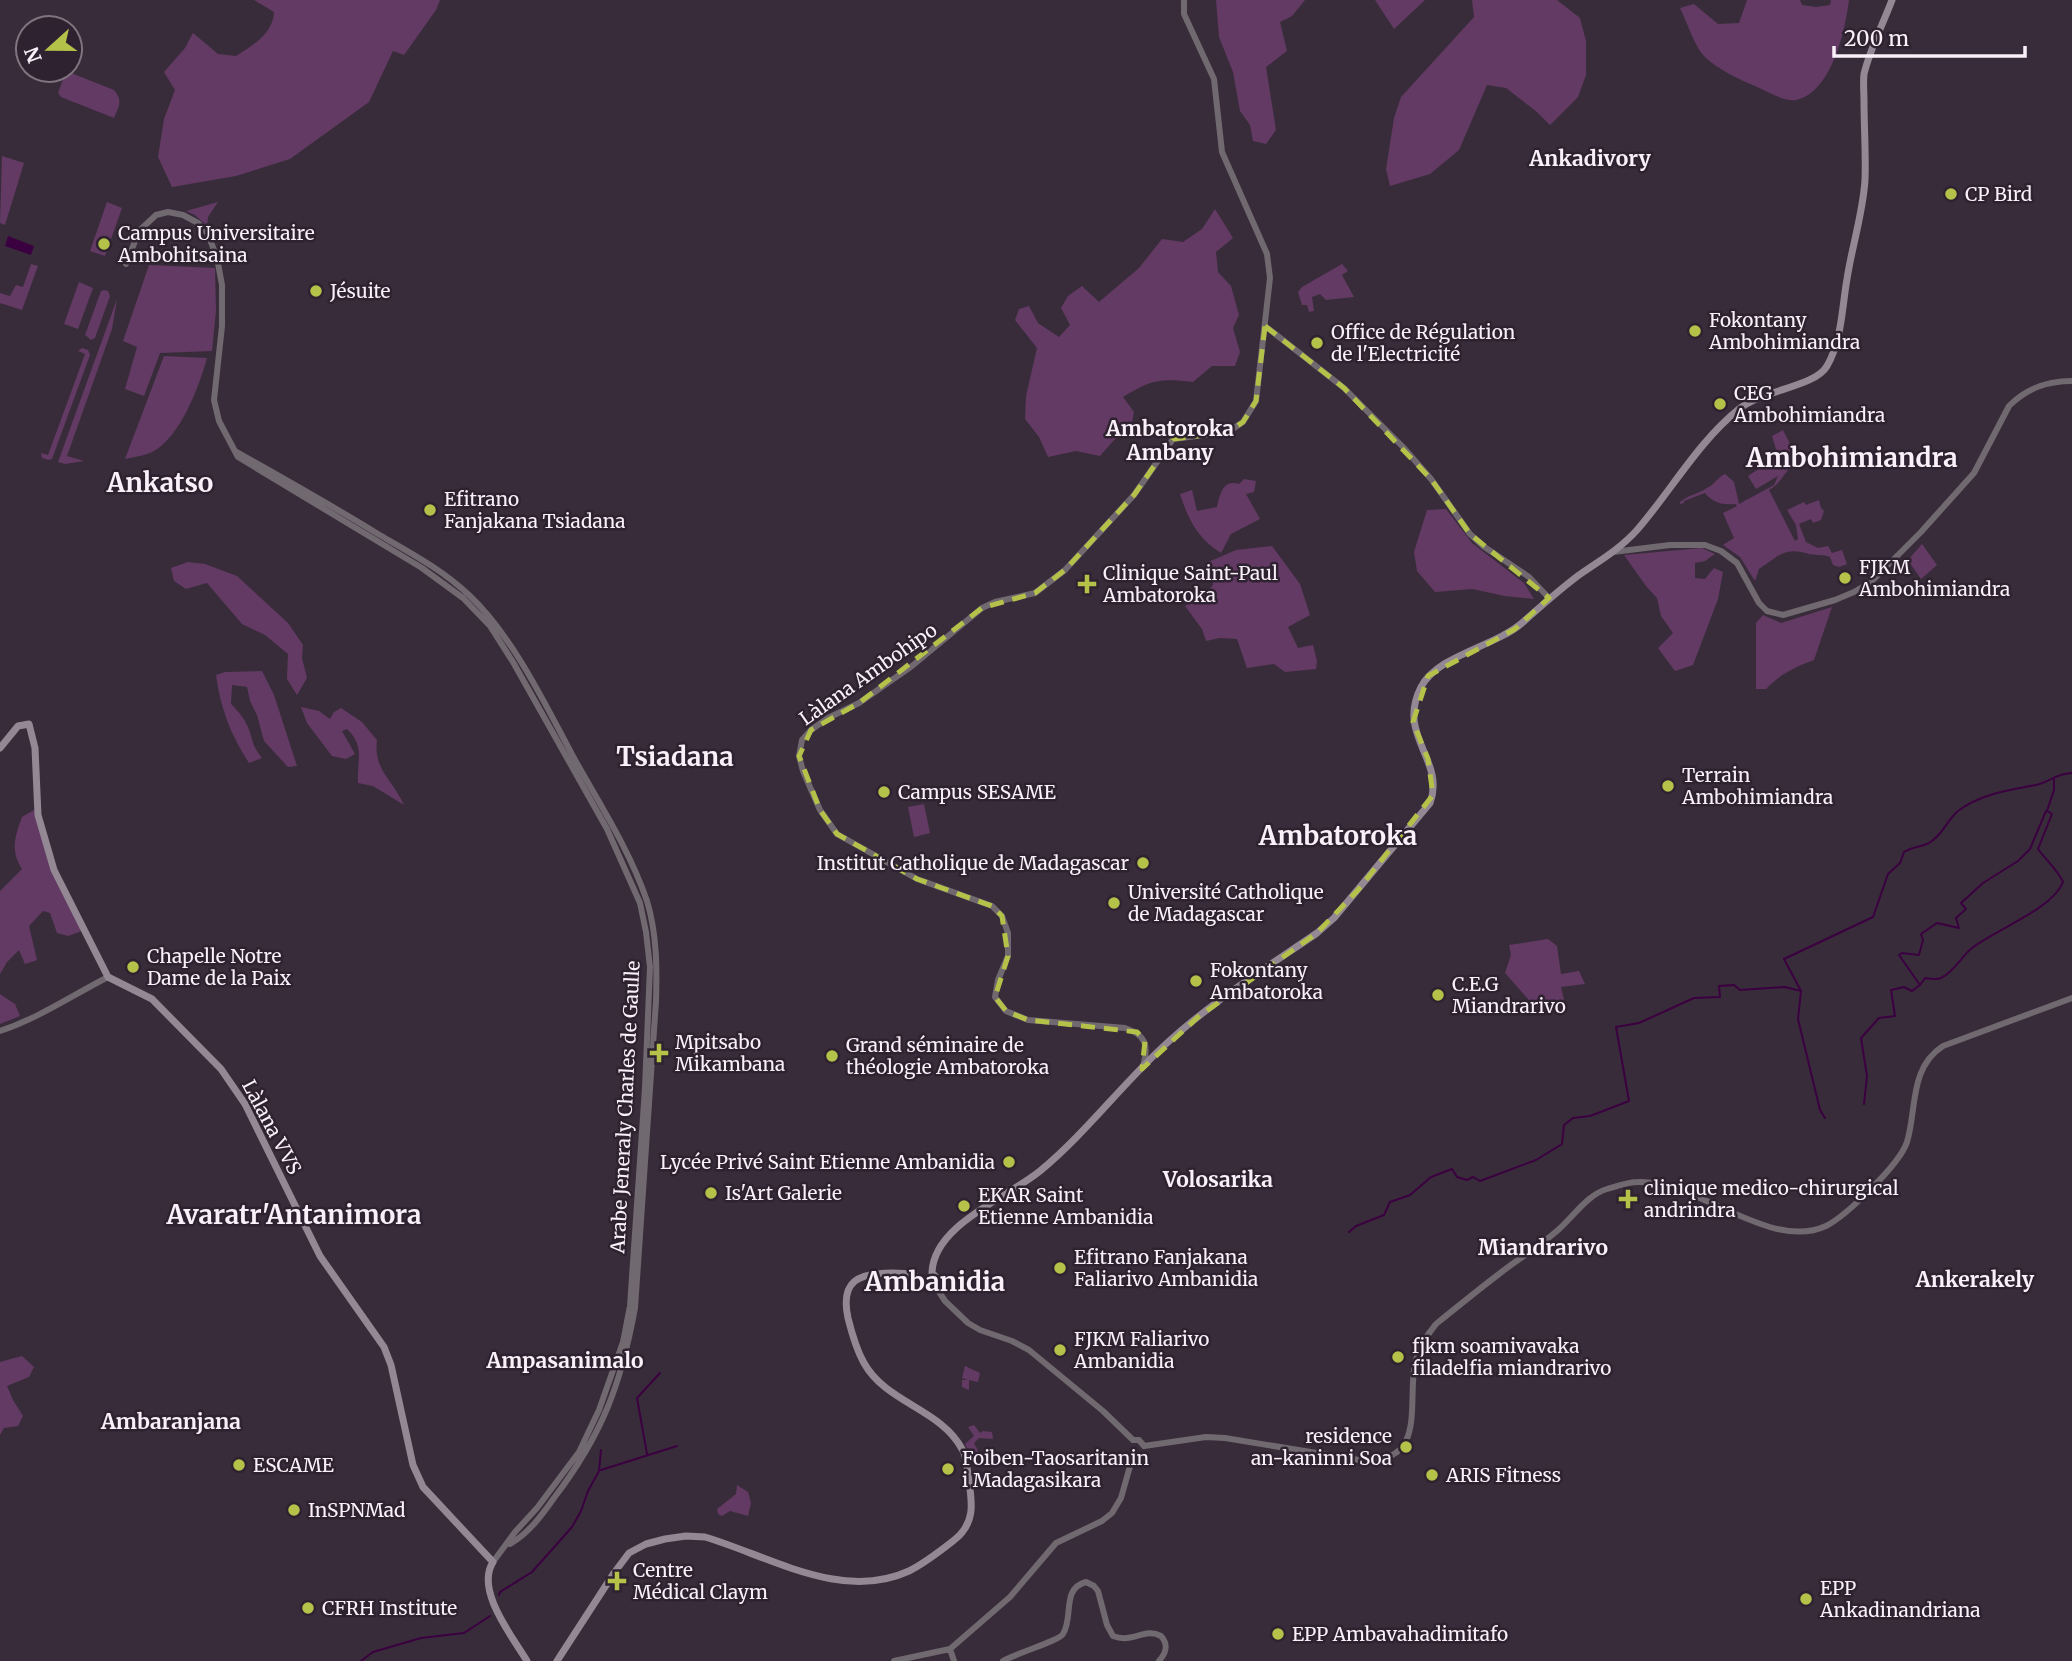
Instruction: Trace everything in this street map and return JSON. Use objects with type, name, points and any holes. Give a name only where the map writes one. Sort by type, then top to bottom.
[{"type":"main road","points":[[929,1276],[936,1251],[960,1226],[1042,1169],[1164,1045],[1198,1017],[1317,933],[1359,890],[1430,803],[1433,795],[1428,759],[1413,722],[1417,698],[1428,676],[1441,666],[1515,629],[1549,598],[1613,552],[1636,531],[1722,424],[1740,408],[1765,394],[1814,379],[1827,366],[1840,327],[1865,180],[1864,73],[1892,0]]},
{"type":"main road","points":[[0,748],[18,726],[26,723],[31,728],[35,748],[38,815],[54,870],[108,977]]},
{"type":"main road","name":"Làlana VVS","points":[[108,977],[152,999],[221,1069],[245,1104],[320,1256],[384,1347],[391,1366],[414,1465],[423,1487],[493,1562]]},
{"type":"main road","points":[[558,1661],[629,1553],[646,1544],[686,1536],[705,1537],[830,1579],[869,1581],[909,1571],[931,1559],[959,1537],[969,1525],[974,1508],[965,1453],[942,1424],[905,1401],[873,1376],[858,1350],[845,1303],[845,1296],[852,1284],[864,1275],[907,1273],[937,1278],[934,1284]]},
{"type":"main road","points":[[493,1562],[488,1575],[490,1593],[516,1643],[529,1660]]},
{"type":"street","name":"Làlana Ambohipo","points":[[1142,1069],[1146,1055],[1145,1041],[1137,1032],[1125,1028],[1028,1020],[1006,1011],[995,997],[998,980],[1008,956],[1008,933],[1002,916],[992,906],[917,879],[836,834],[820,810],[799,757],[803,740],[811,730],[828,718],[859,704],[912,666],[982,608],[1035,593],[1065,570],[1134,495],[1173,439],[1228,432],[1243,422],[1256,401],[1270,278],[1267,254],[1222,152],[1214,79],[1184,14],[1184,0]]},
{"type":"street","name":"Arabe Jeneraly Charles de Gaulle","points":[[126,264],[139,231],[156,215],[168,212],[183,215],[198,223],[208,234],[217,258],[222,285],[222,326],[214,400],[219,421],[234,450],[244,463],[422,568],[463,598],[490,626],[607,830],[640,903],[650,967],[645,1088],[630,1306],[623,1342],[599,1410],[579,1452],[493,1562]]},
{"type":"street","points":[[1265,326],[1344,388],[1424,471],[1470,534],[1483,546],[1530,577],[1549,598]]},
{"type":"street","points":[[1613,552],[1670,545],[1705,545],[1721,551],[1737,563],[1751,584],[1759,603],[1775,614],[1798,612],[1835,600],[1871,582],[1948,503],[1974,473],[2009,406],[2017,398],[2037,386],[2072,381]]},
{"type":"street","points":[[0,1031],[60,1006],[108,977]]},
{"type":"street","points":[[1144,1446],[1206,1437],[1225,1438],[1365,1461],[1387,1459],[1395,1455],[1409,1436],[1415,1365],[1422,1342],[1428,1333],[1559,1229],[1590,1198],[1601,1191],[1623,1185],[1651,1183],[1673,1188],[1772,1227],[1797,1232],[1825,1226],[1877,1182],[1904,1148],[1916,1083],[1935,1051],[2072,998]]},
{"type":"street","points":[[934,1284],[951,1307],[968,1323],[1024,1347],[1103,1411],[1133,1440],[1139,1440],[1144,1446]]},
{"type":"street","points":[[894,1661],[950,1649],[1010,1597],[1056,1543],[1102,1521],[1112,1513],[1121,1498],[1134,1452],[1130,1446],[1133,1440]]},
{"type":"street","points":[[1134,1452],[1142,1451],[1144,1446]]},
{"type":"street","points":[[1003,1661],[1061,1636],[1065,1629],[1071,1594],[1077,1586],[1086,1582],[1098,1591],[1107,1626],[1113,1636],[1125,1639],[1149,1632],[1161,1636],[1166,1642],[1166,1650],[1159,1661]]},
{"type":"street","points":[[950,1649],[954,1661]]},
{"type":"highlighted area","points":[[1265,326],[1344,388],[1431,479],[1470,534],[1549,598],[1515,629],[1428,676],[1413,722],[1428,759],[1433,795],[1358,890],[1317,933],[1198,1017],[1142,1069],[1145,1041],[1137,1032],[1028,1020],[1006,1011],[995,997],[1008,956],[1002,916],[992,906],[917,879],[837,834],[820,810],[799,756],[811,730],[859,703],[982,608],[1035,593],[1065,570],[1134,495],[1173,439],[1228,432],[1243,422],[1256,401]]},
{"type":"shaded area","points":[[254,0],[440,0],[436,10],[404,55],[393,51],[369,102],[290,159],[236,176],[172,187],[158,157],[164,119],[175,90],[164,72],[185,48],[193,33],[218,54],[236,56],[255,43],[270,27],[274,12]]},
{"type":"shaded area","points":[[1216,0],[1305,0],[1292,16],[1280,22],[1287,51],[1266,67],[1276,130],[1266,144],[1253,141],[1250,125],[1240,111],[1233,72],[1219,37]]},
{"type":"shaded area","points":[[1375,0],[1425,0],[1394,29]]},
{"type":"shaded area","points":[[1472,0],[1557,0],[1580,18],[1586,41],[1586,75],[1578,97],[1550,125],[1506,88],[1487,85],[1459,150],[1430,174],[1390,186],[1386,169],[1394,118],[1401,97],[1474,17]]},
{"type":"shaded area","points":[[1747,0],[1800,0],[1802,5],[1816,7],[1830,5],[1831,0],[1849,0],[1840,43],[1828,73],[1808,95],[1796,100],[1780,98],[1715,65],[1701,52],[1680,8],[1694,4],[1718,24],[1739,23]]},
{"type":"shaded area","points":[[84,78],[114,90],[119,107],[114,118],[61,97],[58,93],[61,84],[84,84]]},
{"type":"shaded area","points":[[2,156],[24,163],[5,225],[0,223]]},
{"type":"shaded area","points":[[107,202],[122,208],[105,256],[90,251]]},
{"type":"shaded area","points":[[218,202],[208,217],[207,226],[186,211]]},
{"type":"shaded area","points":[[1215,209],[1233,238],[1216,252],[1218,272],[1231,286],[1239,315],[1233,328],[1240,352],[1235,366],[1212,366],[1193,382],[1172,380],[1141,387],[1123,397],[1134,412],[1131,428],[1114,440],[1100,456],[1076,451],[1048,457],[1039,437],[1025,419],[1026,396],[1037,348],[1015,320],[1019,309],[1029,306],[1038,323],[1059,337],[1070,325],[1061,308],[1068,296],[1082,286],[1099,302],[1139,268],[1162,239],[1183,242],[1202,229]]},
{"type":"shaded area","points":[[8,236],[34,246],[31,255],[5,246]]},
{"type":"shaded area","points":[[31,264],[38,266],[22,310],[0,303],[0,293],[10,296],[16,285],[23,287]]},
{"type":"shaded area","points":[[1342,264],[1348,271],[1342,275],[1354,297],[1326,300],[1320,294],[1312,297],[1314,311],[1309,312],[1307,305],[1302,305],[1298,292]]},
{"type":"shaded area","points":[[149,265],[215,268],[216,311],[212,351],[160,353],[144,396],[125,389],[137,347],[123,341]]},
{"type":"shaded area","points":[[79,282],[93,288],[78,329],[64,324]]},
{"type":"shaded area","points":[[101,291],[108,291],[110,296],[95,338],[91,340],[85,335]]},
{"type":"shaded area","points":[[117,299],[112,329],[67,456],[84,461],[65,464],[58,462]]},
{"type":"shaded area","points":[[82,348],[88,350],[90,355],[52,459],[42,458],[41,453],[48,455],[85,354],[78,351]]},
{"type":"shaded area","points":[[164,356],[207,358],[180,424],[162,445],[152,452],[125,459]]},
{"type":"shaded area","points":[[1783,430],[1798,460],[1777,483],[1769,490],[1795,541],[1798,539],[1796,525],[1787,510],[1804,502],[1806,505],[1819,500],[1824,511],[1821,520],[1813,523],[1811,519],[1799,524],[1806,542],[1818,548],[1828,546],[1832,553],[1842,550],[1847,564],[1839,567],[1833,565],[1827,556],[1788,552],[1777,556],[1759,569],[1755,581],[1740,557],[1723,545],[1734,538],[1723,513],[1737,506],[1736,504],[1718,503],[1705,493],[1684,503],[1680,502],[1710,486],[1725,474],[1734,482],[1739,504],[1774,485],[1778,476],[1756,489],[1748,476],[1778,456],[1772,436]]},
{"type":"shaded area","points":[[1244,479],[1256,481],[1254,492],[1246,494],[1260,519],[1231,534],[1221,553],[1195,528],[1180,494],[1192,490],[1197,511],[1217,507],[1226,486],[1239,484]]},
{"type":"shaded area","points":[[1446,509],[1472,543],[1524,583],[1534,599],[1472,589],[1435,592],[1417,571],[1414,552],[1427,510]]},
{"type":"shaded area","points":[[1922,544],[1937,565],[1921,579],[1908,560]]},
{"type":"shaded area","points":[[1272,546],[1300,584],[1310,615],[1288,627],[1298,648],[1313,645],[1316,669],[1285,672],[1274,664],[1247,668],[1237,639],[1206,641],[1202,629],[1185,606],[1213,585],[1206,563],[1236,550]]},
{"type":"shaded area","points":[[1702,548],[1715,554],[1705,561],[1695,563],[1695,578],[1705,579],[1714,568],[1723,572],[1718,599],[1693,665],[1675,671],[1658,648],[1673,633],[1661,616],[1657,598],[1624,555]]},
{"type":"shaded area","points":[[188,562],[205,564],[237,576],[288,623],[303,645],[302,658],[307,678],[297,695],[287,679],[288,654],[265,635],[242,624],[207,583],[186,589],[174,581],[171,568]]},
{"type":"shaded area","points":[[1832,607],[1814,660],[1788,672],[1766,689],[1756,689],[1756,623],[1763,615],[1781,623]]},
{"type":"shaded area","points":[[262,671],[274,695],[297,766],[288,767],[264,741],[247,687],[232,685],[231,704],[245,721],[254,746],[262,758],[249,763],[227,721],[216,675],[225,672]]},
{"type":"shaded area","points":[[301,707],[319,711],[330,719],[334,712],[341,708],[362,722],[377,740],[381,767],[404,805],[373,786],[358,783],[358,747],[347,729],[342,731],[355,754],[346,759],[332,756],[307,723]]},
{"type":"shaded area","points":[[924,804],[930,833],[914,837],[908,807]]},
{"type":"shaded area","points":[[34,810],[51,872],[82,931],[68,936],[57,933],[50,913],[43,911],[29,926],[37,960],[25,964],[19,950],[0,974],[0,891],[22,869],[16,856],[16,837],[22,817]]},
{"type":"shaded area","points":[[1548,939],[1557,946],[1561,974],[1579,971],[1585,984],[1561,987],[1564,1000],[1562,1006],[1535,1007],[1505,973],[1511,955],[1509,945]]},
{"type":"shaded area","points":[[0,994],[15,1004],[20,1016],[0,1024]]},
{"type":"shaded area","points":[[22,1356],[34,1367],[29,1377],[7,1386],[23,1416],[18,1426],[4,1428],[0,1435],[0,1362]]},
{"type":"shaded area","points":[[965,1366],[980,1373],[978,1382],[969,1380],[969,1390],[962,1387],[962,1380],[968,1380],[962,1378]]},
{"type":"shaded area","points":[[974,1425],[980,1433],[992,1432],[993,1439],[979,1438],[974,1443],[979,1453],[971,1457],[965,1444],[974,1436],[968,1427]]},
{"type":"shaded area","points":[[737,1485],[748,1492],[751,1503],[748,1516],[730,1511],[722,1516],[718,1514],[717,1509],[736,1494]]},
{"type":"waterway","points":[[1349,1232],[1356,1226],[1384,1215],[1390,1202],[1410,1195],[1431,1177],[1452,1169],[1457,1177],[1467,1180],[1473,1177],[1480,1181],[1536,1160],[1562,1144],[1564,1125],[1573,1118],[1590,1116],[1629,1101],[1616,1027],[1639,1023],[1694,998],[1720,997],[1719,986],[1734,985],[1740,990],[1785,987],[1801,991],[1784,959],[1873,917],[1888,874],[1900,863],[1904,852],[1934,840],[1958,811],[1976,800],[2072,773]]},
{"type":"waterway","points":[[1864,1104],[1867,1076],[1861,1038],[1879,1018],[1895,1016],[1891,990],[1904,987],[1912,991],[1925,978],[1941,978],[1972,948],[2048,901],[2063,882],[2038,849],[2052,814],[2047,811],[2054,790],[2054,778]]},
{"type":"waterway","points":[[1920,985],[1899,955],[1919,955],[1923,940],[1921,934],[1937,923],[1959,928],[1956,918],[1966,909],[1961,903],[1983,883],[2018,861],[2030,849],[2046,811]]},
{"type":"waterway","points":[[1801,991],[1798,1019],[1820,1110],[1825,1118]]},
{"type":"waterway","points":[[647,1454],[637,1398],[660,1373]]},
{"type":"waterway","points":[[601,1470],[677,1446]]},
{"type":"waterway","points":[[499,1595],[532,1572],[572,1527],[599,1471],[601,1450]]},
{"type":"waterway","points":[[361,1661],[373,1652],[421,1638],[464,1633],[490,1616]]},
{"type":"place","name":"CP Bird","points":[[1951,194]]},
{"type":"place","name":"Campus Universitaire Ambohitsaina","points":[[104,244]]},
{"type":"place","name":"Jésuite","points":[[316,291]]},
{"type":"place","name":"Fokontany Ambohimiandra","points":[[1695,331]]},
{"type":"place","name":"Office de Régulation de l'Electricité","points":[[1317,343]]},
{"type":"place","name":"CEG Ambohimiandra","points":[[1720,404]]},
{"type":"place","name":"Efitrano Fanjakana Tsiadana","points":[[430,510]]},
{"type":"place","name":"FJKM Ambohimiandra","points":[[1845,578]]},
{"type":"place","name":"Clinique Saint-Paul Ambatoroka","points":[[1087,584]]},
{"type":"place","name":"Terrain Ambohimiandra","points":[[1668,786]]},
{"type":"place","name":"Campus SESAME","points":[[884,792]]},
{"type":"place","name":"Institut Catholique de Madagascar","points":[[1143,863]]},
{"type":"place","name":"Université Catholique de Madagascar","points":[[1114,903]]},
{"type":"place","name":"Chapelle Notre Dame de la Paix","points":[[133,967]]},
{"type":"place","name":"Fokontany Ambatoroka","points":[[1196,981]]},
{"type":"place","name":"C.E.G Miandrarivo","points":[[1438,995]]},
{"type":"place","name":"Mpitsabo Mikambana","points":[[659,1053]]},
{"type":"place","name":"Grand séminaire de théologie Ambatoroka","points":[[832,1056]]},
{"type":"place","name":"Lycée Privé Saint Etienne Ambanidia","points":[[1009,1162]]},
{"type":"place","name":"Is'Art Galerie","points":[[711,1193]]},
{"type":"place","name":"clinique medico-chirurgical andrindra","points":[[1628,1199]]},
{"type":"place","name":"EKAR Saint Etienne Ambanidia","points":[[964,1206]]},
{"type":"place","name":"Efitrano Fanjakana Faliarivo Ambanidia","points":[[1060,1268]]},
{"type":"place","name":"FJKM Faliarivo Ambanidia","points":[[1060,1350]]},
{"type":"place","name":"fjkm soamivavaka filadelfia miandrarivo","points":[[1398,1357]]},
{"type":"place","name":"residence an-kaninni Soa","points":[[1406,1447]]},
{"type":"place","name":"ESCAME","points":[[239,1465]]},
{"type":"place","name":"Foiben-Taosaritanin i Madagasikara","points":[[948,1469]]},
{"type":"place","name":"ARIS Fitness","points":[[1432,1475]]},
{"type":"place","name":"InSPNMad","points":[[294,1510]]},
{"type":"place","name":"Centre Médical Claym","points":[[617,1581]]},
{"type":"place","name":"EPP Ankadinandriana","points":[[1806,1599]]},
{"type":"place","name":"CFRH Institute","points":[[308,1608]]},
{"type":"place","name":"EPP Ambavahadimitafo","points":[[1278,1634]]},
{"type":"district","name":"Ankadivory","points":[[1590,158]]},
{"type":"district","name":"Ambatoroka Ambany","points":[[1170,440]]},
{"type":"district","name":"Ambohimiandra","points":[[1852,457]]},
{"type":"district","name":"Ankatso","points":[[160,482]]},
{"type":"district","name":"Tsiadana","points":[[675,756]]},
{"type":"district","name":"Ambatoroka","points":[[1338,835]]},
{"type":"district","name":"Volosarika","points":[[1218,1179]]},
{"type":"district","name":"Avaratr'Antanimora","points":[[294,1214]]},
{"type":"district","name":"Miandrarivo","points":[[1543,1247]]},
{"type":"district","name":"Ankerakely","points":[[1975,1279]]},
{"type":"district","name":"Ambanidia","points":[[935,1281]]},
{"type":"district","name":"Ampasanimalo","points":[[565,1360]]},
{"type":"district","name":"Ambaranjana","points":[[171,1421]]}]
